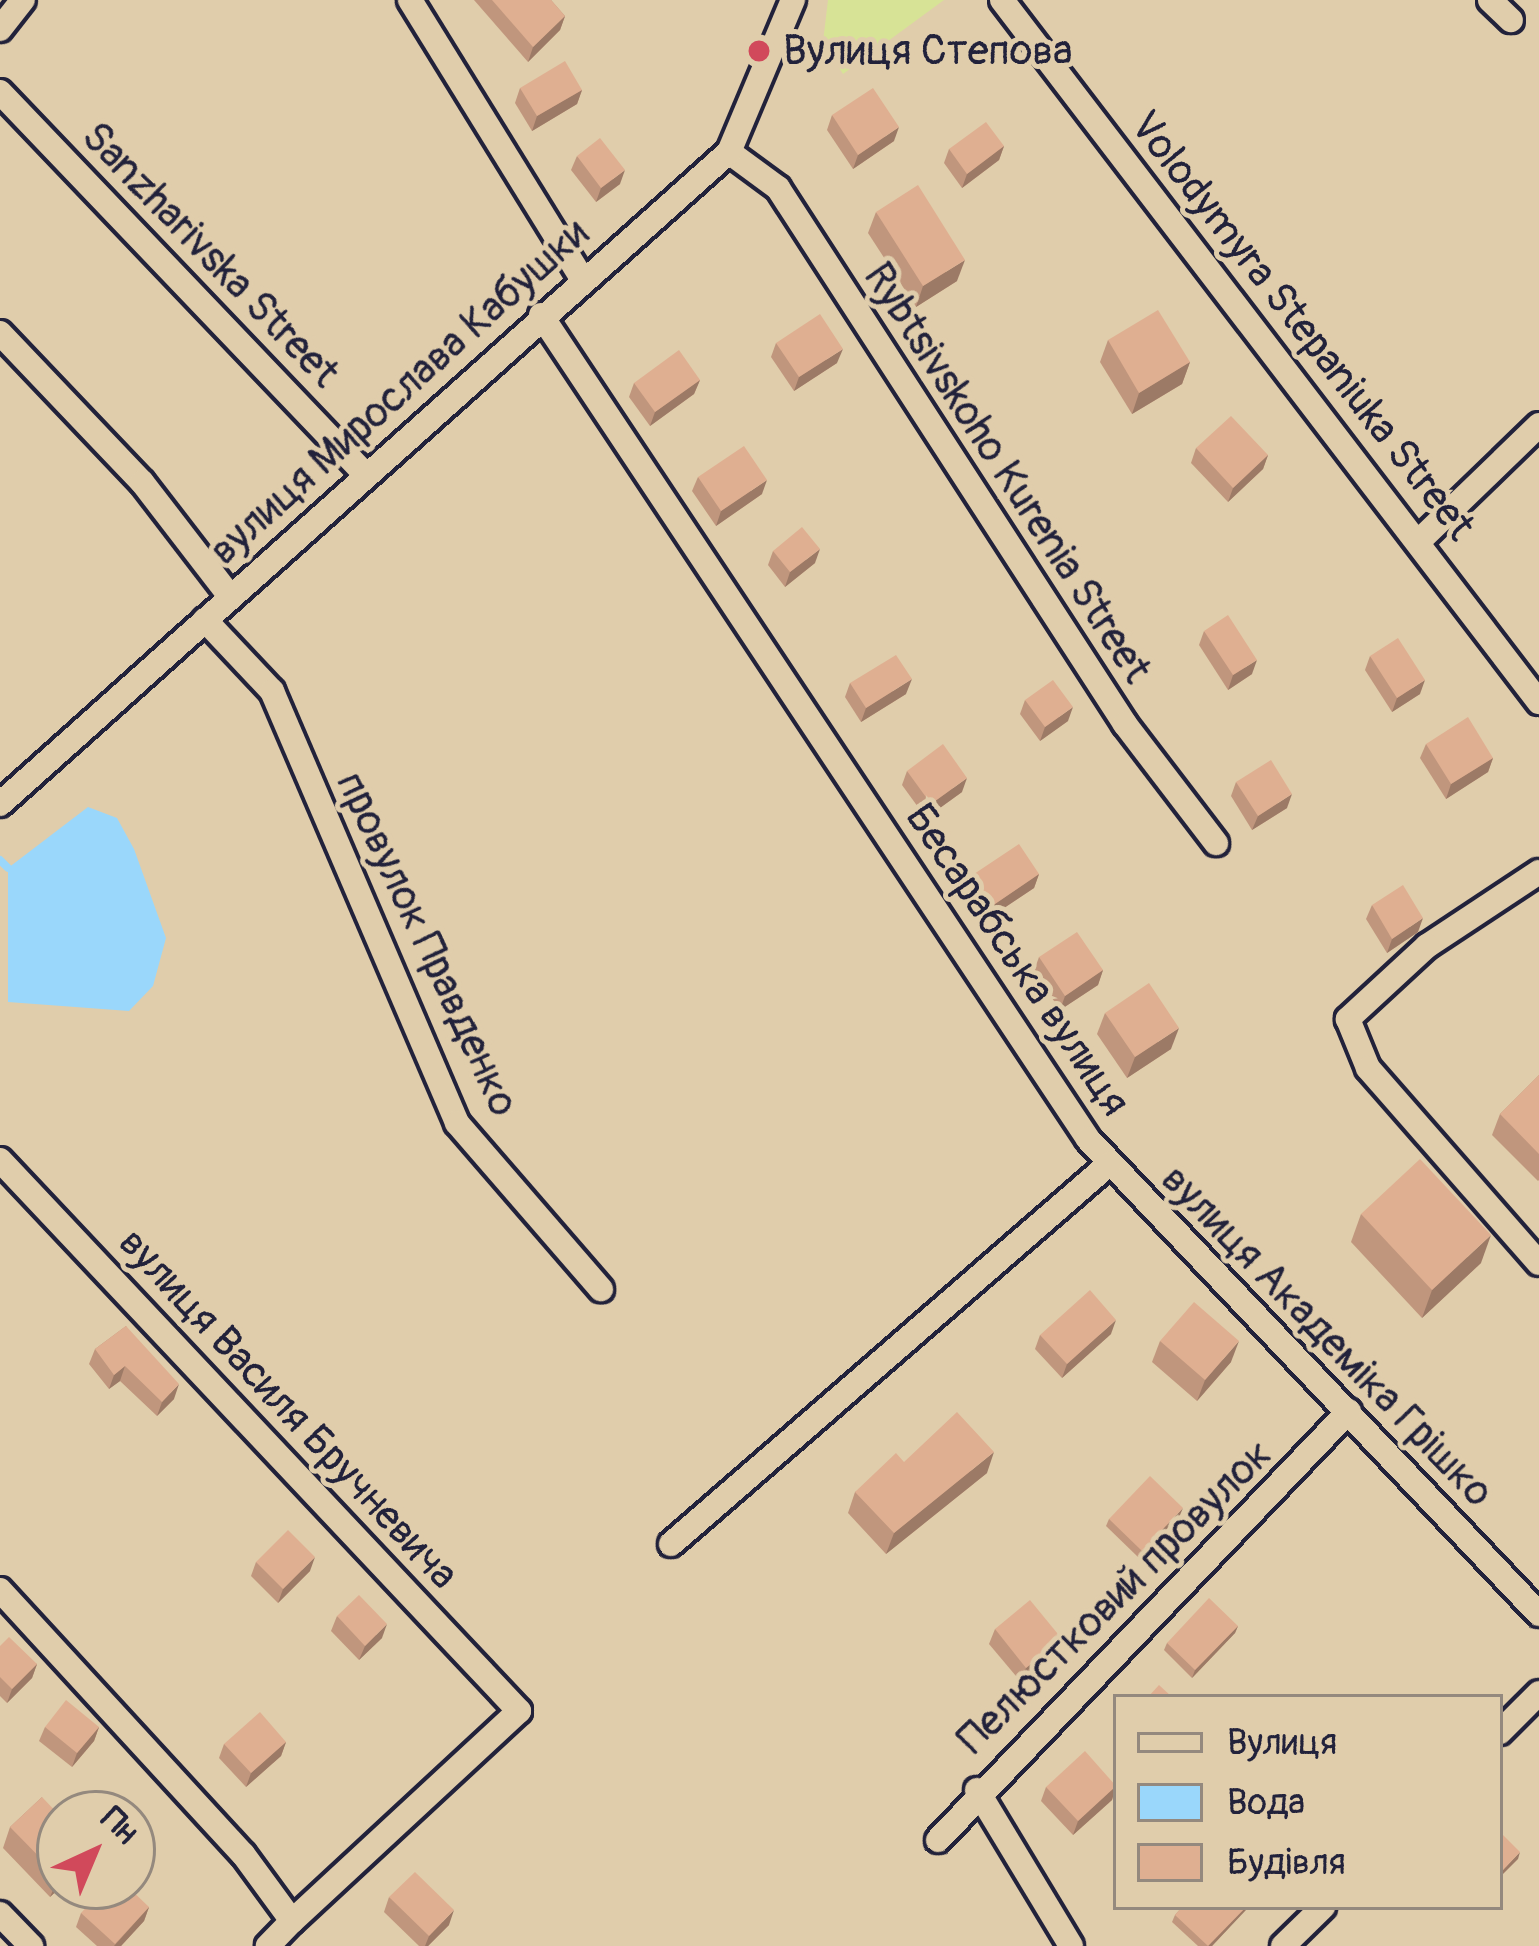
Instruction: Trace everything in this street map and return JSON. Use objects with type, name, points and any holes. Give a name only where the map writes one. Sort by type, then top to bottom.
[{"type":"street","points":[[0,29],[22,0]]},
{"type":"street","points":[[410,0],[583,280]]},
{"type":"street","name":"вулиця Мирослава Кабушки","points":[[0,804],[364,473],[730,152],[793,0]]},
{"type":"street","name":"Volodymyra Stepaniuka Street","points":[[1002,0],[1539,702]]},
{"type":"street","points":[[1490,0],[1510,20]]},
{"type":"street","name":"Sanzharivska Street","points":[[0,92],[364,473]]},
{"type":"street","name":"Rybtsivskoho Kurenia Street","points":[[730,152],[778,188],[1125,724],[1216,843]]},
{"type":"street","name":"Бесарабська вулиця","points":[[541,315],[1109,1164],[671,1544]]},
{"type":"street","points":[[0,333],[142,482],[229,595]]},
{"type":"street","points":[[1419,541],[1539,425]]},
{"type":"street","name":"провулок Правденко","points":[[205,620],[272,691],[457,1124],[601,1289]]},
{"type":"street","points":[[1539,872],[1360,1003],[1349,1040],[1367,1068],[1539,1263]]},
{"type":"street","name":"вулиця Василя Бручневича","points":[[0,1160],[519,1711],[292,1921]]},
{"type":"street","name":"вулиця Академіка Грішко","points":[[1109,1164],[1539,1614]]},
{"type":"street","name":"Пелюстковий провулок","points":[[938,1840],[977,1790],[1255,1521],[1349,1411]]},
{"type":"street","points":[[0,1590],[192,1787],[292,1921],[268,1946]]},
{"type":"street","points":[[1503,1729],[1539,1693]]},
{"type":"street","points":[[977,1790],[1071,1946]]},
{"type":"street","points":[[1283,1946],[1320,1910]]},
{"type":"street","points":[[0,1914],[31,1946]]},
{"type":"green space","points":[[828,0],[944,0],[843,74],[823,42]]},
{"type":"water","points":[[88,807],[117,818],[134,849],[166,938],[153,986],[129,1011],[8,1002],[8,868]]},
{"type":"building","points":[[492,0],[551,0],[565,16],[533,47]]},
{"type":"building","points":[[565,61],[582,90],[537,116],[520,88]]},
{"type":"building","points":[[873,88],[899,127],[858,155],[832,115]]},
{"type":"building","points":[[986,122],[1004,146],[967,174],[949,149]]},
{"type":"building","points":[[600,138],[625,170],[601,188],[577,156]]},
{"type":"building","points":[[918,185],[965,260],[923,286],[876,212]]},
{"type":"building","points":[[1158,310],[1190,362],[1139,393],[1108,340]]},
{"type":"building","points":[[820,314],[843,349],[799,377],[776,343]]},
{"type":"building","points":[[679,350],[700,380],[655,412],[634,383]]},
{"type":"building","points":[[1231,416],[1268,455],[1233,488],[1196,448]]},
{"type":"building","points":[[744,446],[767,480],[721,511],[698,477]]},
{"type":"building","points":[[802,527],[820,549],[790,572],[773,551]]},
{"type":"building","points":[[1228,615],[1257,660],[1233,675],[1204,631]]},
{"type":"building","points":[[1398,638],[1425,680],[1397,698],[1370,656]]},
{"type":"building","points":[[896,655],[912,679],[866,708],[850,683]]},
{"type":"building","points":[[1053,680],[1073,707],[1045,727],[1025,700]]},
{"type":"building","points":[[1468,717],[1493,758],[1451,784],[1426,744]]},
{"type":"building","points":[[943,744],[967,778],[931,804],[907,771]]},
{"type":"building","points":[[1271,760],[1292,794],[1258,816],[1236,782]]},
{"type":"building","points":[[1019,844],[1039,874],[992,906],[971,876]]},
{"type":"building","points":[[1403,885],[1423,918],[1392,939],[1372,905]]},
{"type":"building","points":[[1077,932],[1103,970],[1065,996],[1039,957]]},
{"type":"building","points":[[1149,983],[1179,1028],[1135,1057],[1105,1013]]},
{"type":"building","points":[[1539,1075],[1539,1154],[1500,1114]]},
{"type":"building","points":[[1420,1159],[1491,1235],[1432,1290],[1361,1214]]},
{"type":"building","points":[[1090,1290],[1116,1320],[1067,1364],[1040,1335]]},
{"type":"building","points":[[1194,1302],[1239,1341],[1205,1380],[1160,1341]]},
{"type":"building","points":[[126,1326],[179,1384],[162,1402],[125,1366],[114,1375],[95,1349]]},
{"type":"building","points":[[957,1412],[994,1452],[894,1533],[855,1492],[896,1453],[904,1462]]},
{"type":"building","points":[[1150,1476],[1183,1508],[1142,1551],[1109,1519]]},
{"type":"building","points":[[288,1530],[315,1557],[283,1589],[256,1562]]},
{"type":"building","points":[[359,1595],[387,1624],[365,1646],[337,1616]]},
{"type":"building","points":[[1209,1598],[1238,1626],[1195,1670],[1167,1643]]},
{"type":"building","points":[[1030,1600],[1062,1639],[1026,1668],[995,1629]]},
{"type":"building","points":[[9,1637],[37,1664],[12,1689],[0,1677],[0,1646]]},
{"type":"building","points":[[66,1700],[99,1727],[77,1753],[45,1727]]},
{"type":"building","points":[[260,1712],[286,1742],[251,1773],[224,1744]]},
{"type":"building","points":[[1085,1751],[1113,1783],[1113,1789],[1078,1821],[1046,1787]]},
{"type":"building","points":[[36,1803],[36,1854],[10,1827]]},
{"type":"building","points":[[1503,1835],[1520,1852],[1503,1870]]},
{"type":"building","points":[[415,1872],[454,1910],[429,1936],[389,1897]]},
{"type":"building","points":[[84,1910],[146,1910],[115,1944],[81,1913]]},
{"type":"building","points":[[1179,1910],[1243,1910],[1208,1946],[1175,1915]]},
{"type":"waterway","points":[[0,860],[8,868]]},
{"type":"place","name":"Вулиця Степова","points":[[759,51]]}]
